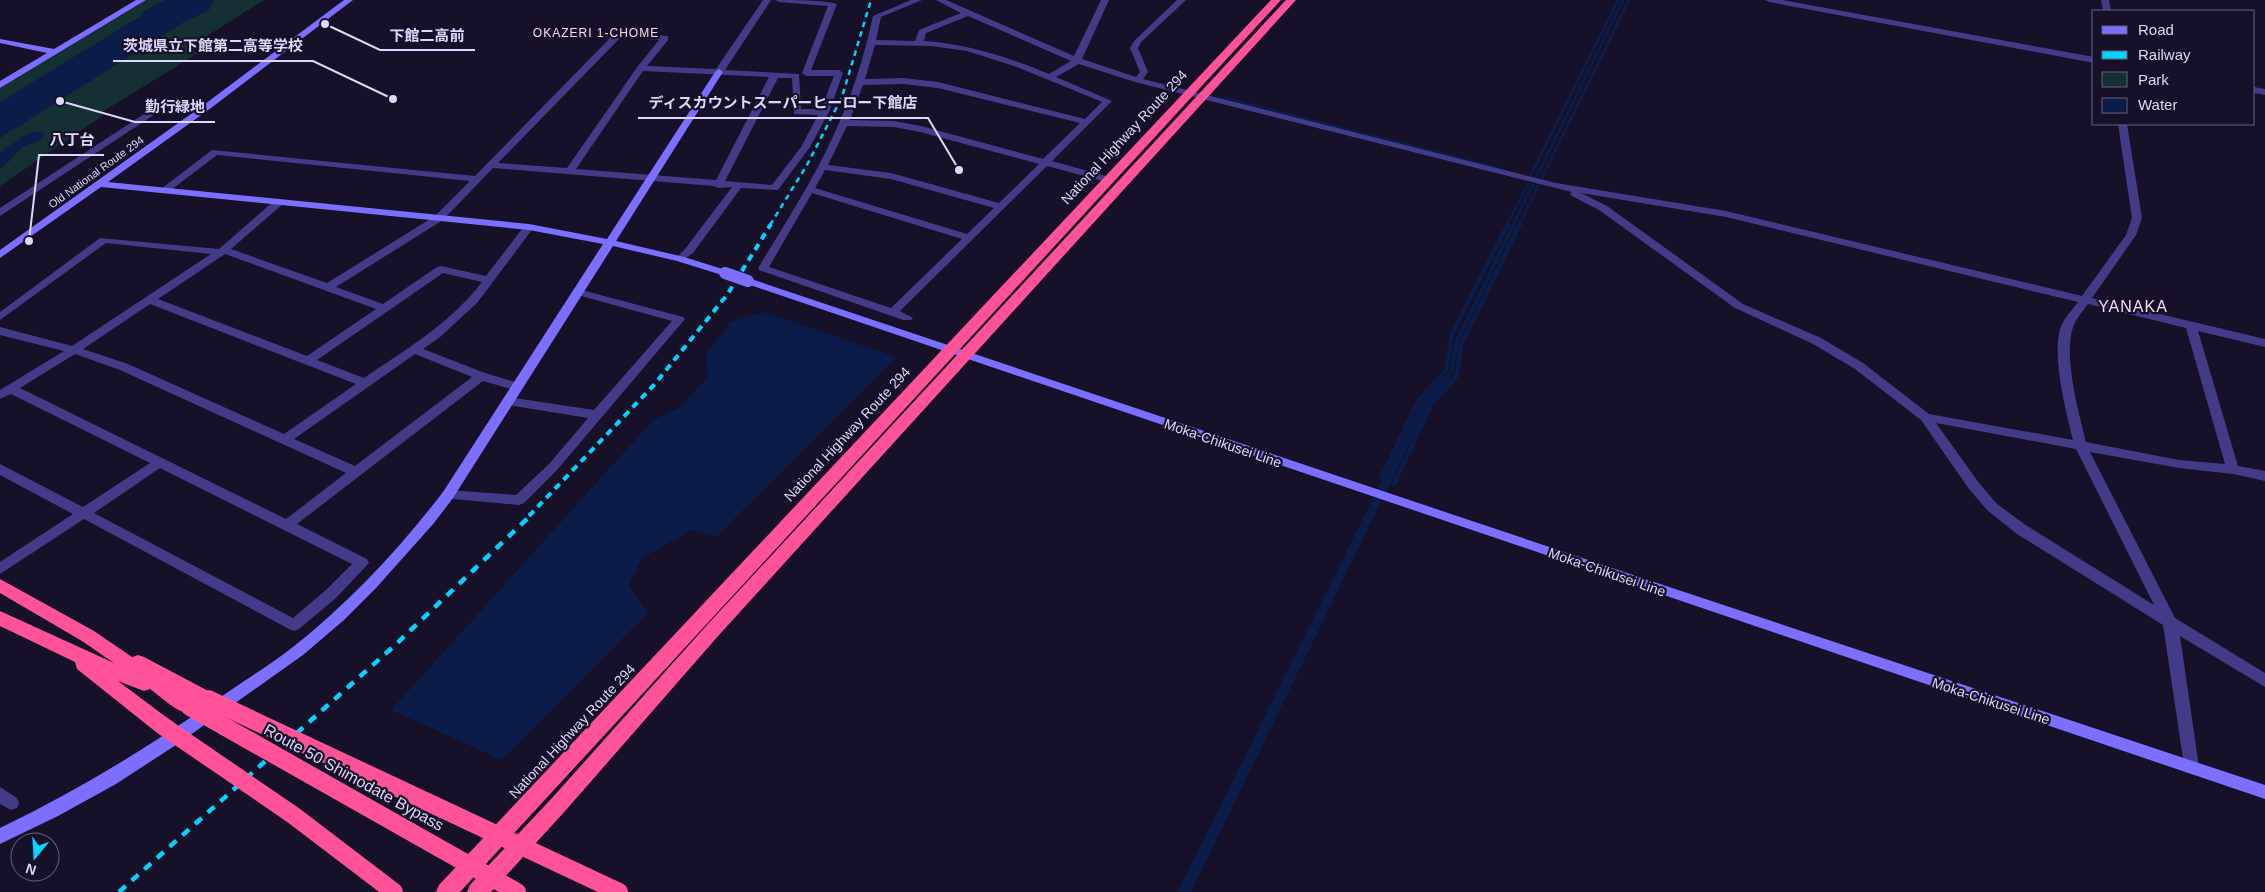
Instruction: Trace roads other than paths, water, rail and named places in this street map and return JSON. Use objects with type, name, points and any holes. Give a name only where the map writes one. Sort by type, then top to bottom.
[{"type":"highway","name":"National Highway Route 294","points":[[446,892],[1276,0]]},
{"type":"highway","points":[[477,892],[559,804],[713,630],[1291,0]]},
{"type":"highway","name":"Route 50 Shimodate Bypass","points":[[0,585],[88,636],[190,707],[517,892]]},
{"type":"highway","name":"Route 50 Shimodate Bypass","points":[[0,618],[66,651],[172,696]]},
{"type":"highway","points":[[88,636],[208,699],[618,892]]},
{"type":"highway","points":[[66,651],[163,726],[293,815],[394,892]]},
{"type":"street","points":[[0,84],[142,0]]},
{"type":"street","name":"Old National Route 294","points":[[0,255],[208,106],[349,0]]},
{"type":"street","points":[[0,836],[110,779],[182,732],[298,651],[339,616],[371,584],[429,520],[448,495],[608,242],[767,0]]},
{"type":"street","points":[[779,0],[833,4],[806,73]]},
{"type":"street","points":[[907,318],[763,268],[822,167],[844,123],[860,82],[877,16],[918,0]]},
{"type":"street","points":[[940,0],[1078,61],[1138,80],[1556,186],[1726,214],[2265,343]]},
{"type":"street","points":[[1048,78],[1078,61],[1082,46],[1105,0]]},
{"type":"street","points":[[1138,80],[1144,72],[1134,48],[1138,41],[1182,0]]},
{"type":"street","points":[[1769,0],[2092,60]]},
{"type":"street","points":[[919,43],[922,32],[968,13]]},
{"type":"street","points":[[328,287],[439,218],[619,34],[666,38],[641,68],[570,172]]},
{"type":"street","points":[[0,41],[54,52]]},
{"type":"street","points":[[871,42],[945,45],[982,53],[1108,101],[893,312]]},
{"type":"street","points":[[491,165],[718,185],[775,188],[805,146],[824,112],[839,73],[806,73],[796,76],[641,68]]},
{"type":"street","points":[[718,185],[775,75]]},
{"type":"street","points":[[796,76],[797,112],[824,112]]},
{"type":"street","points":[[860,82],[903,82],[938,85],[1087,122]]},
{"type":"street","points":[[0,214],[167,102],[208,106]]},
{"type":"street","points":[[844,123],[884,123],[914,128],[1110,180]]},
{"type":"street","points":[[2123,125],[2137,218],[2132,234],[2083,299],[2068,324],[2064,337],[2067,389],[2081,447],[2169,620],[2191,767]]},
{"type":"street","points":[[164,191],[215,152],[478,179]]},
{"type":"street","points":[[822,167],[879,172],[1002,207]]},
{"type":"street","name":"Moka-Chikusei Line","points":[[98,184],[529,227],[608,242],[680,259],[2265,792]]},
{"type":"street","points":[[680,259],[689,251],[738,186]]},
{"type":"street","points":[[1556,186],[1603,208],[1739,306],[1818,341],[1859,366],[1926,417],[1974,486],[1992,507],[2022,530],[2265,681]]},
{"type":"street","points":[[809,189],[970,238]]},
{"type":"street","points":[[6,392],[74,350],[222,251],[279,202]]},
{"type":"street","points":[[284,440],[436,334],[473,302],[529,227]]},
{"type":"street","points":[[0,317],[104,240],[222,251],[385,308]]},
{"type":"street","points":[[309,360],[440,269],[489,280]]},
{"type":"street","points":[[448,495],[519,500],[553,467],[679,319],[578,292]]},
{"type":"street","points":[[150,300],[365,383]]},
{"type":"street","points":[[2192,325],[2226,450],[2233,469]]},
{"type":"street","points":[[0,331],[74,350],[124,367],[356,472]]},
{"type":"street","points":[[413,349],[481,376],[518,387]]},
{"type":"street","points":[[287,525],[481,376]]},
{"type":"street","points":[[0,469],[294,624],[332,594],[362,563],[160,462],[6,392]]},
{"type":"street","points":[[508,401],[598,415]]},
{"type":"street","points":[[1926,417],[2081,447],[2179,464],[2233,469],[2265,476]]},
{"type":"street","points":[[0,568],[160,462]]},
{"type":"water","points":[[165,0],[215,0],[208,11],[184,22],[0,138],[0,102],[144,14],[143,11]]},
{"type":"water","points":[[29,133],[45,133],[44,136],[20,149],[0,168],[0,152]]},
{"type":"water","points":[[764,312],[897,357],[716,537],[693,530],[642,558],[629,586],[648,613],[502,760],[391,710],[654,419],[679,408],[708,377],[706,355],[730,322]]},
{"type":"water","points":[[1444,376],[1452,379],[1429,404],[1191,892],[1177,892],[1421,402]]},
{"type":"waterway","points":[[1531,175],[1618,0]]},
{"type":"waterway","points":[[1531,177],[1536,178],[1623,0]]},
{"type":"waterway","points":[[1542,178],[1629,0]]},
{"type":"waterway","points":[[1221,97],[1353,131]]},
{"type":"waterway","points":[[1366,134],[1504,170]]},
{"type":"waterway","points":[[1507,225],[1528,184]]},
{"type":"waterway","points":[[1513,225],[1533,184]]},
{"type":"waterway","points":[[1519,225],[1538,186]]},
{"type":"waterway","points":[[1381,478],[1419,400],[1446,370],[1452,334],[1508,224]]},
{"type":"waterway","points":[[1445,381],[1452,370],[1457,341],[1514,224]]},
{"type":"waterway","points":[[1394,484],[1432,403],[1454,380],[1457,374],[1461,345],[1520,224]]},
{"type":"railway","points":[[770,225],[807,165],[842,97],[871,0]]},
{"type":"railway","points":[[529,516],[654,385],[727,295],[771,224]]},
{"type":"railway","points":[[119,892],[394,646],[531,515]]},
{"type":"place","name":"下館二高前","points":[[325,24]]},
{"type":"place","name":"茨城県立下館第二高等学校","points":[[393,99]]},
{"type":"place","name":"勤行緑地","points":[[60,101]]},
{"type":"place","name":"ディスカウントスーパーヒーロー下館店","points":[[959,170]]},
{"type":"place","name":"八丁台","points":[[29,241]]},
{"type":"district","name":"OKAZERI 1-CHOME","points":[[596,33]]},
{"type":"district","name":"YANAKA","points":[[2133,306]]}]
